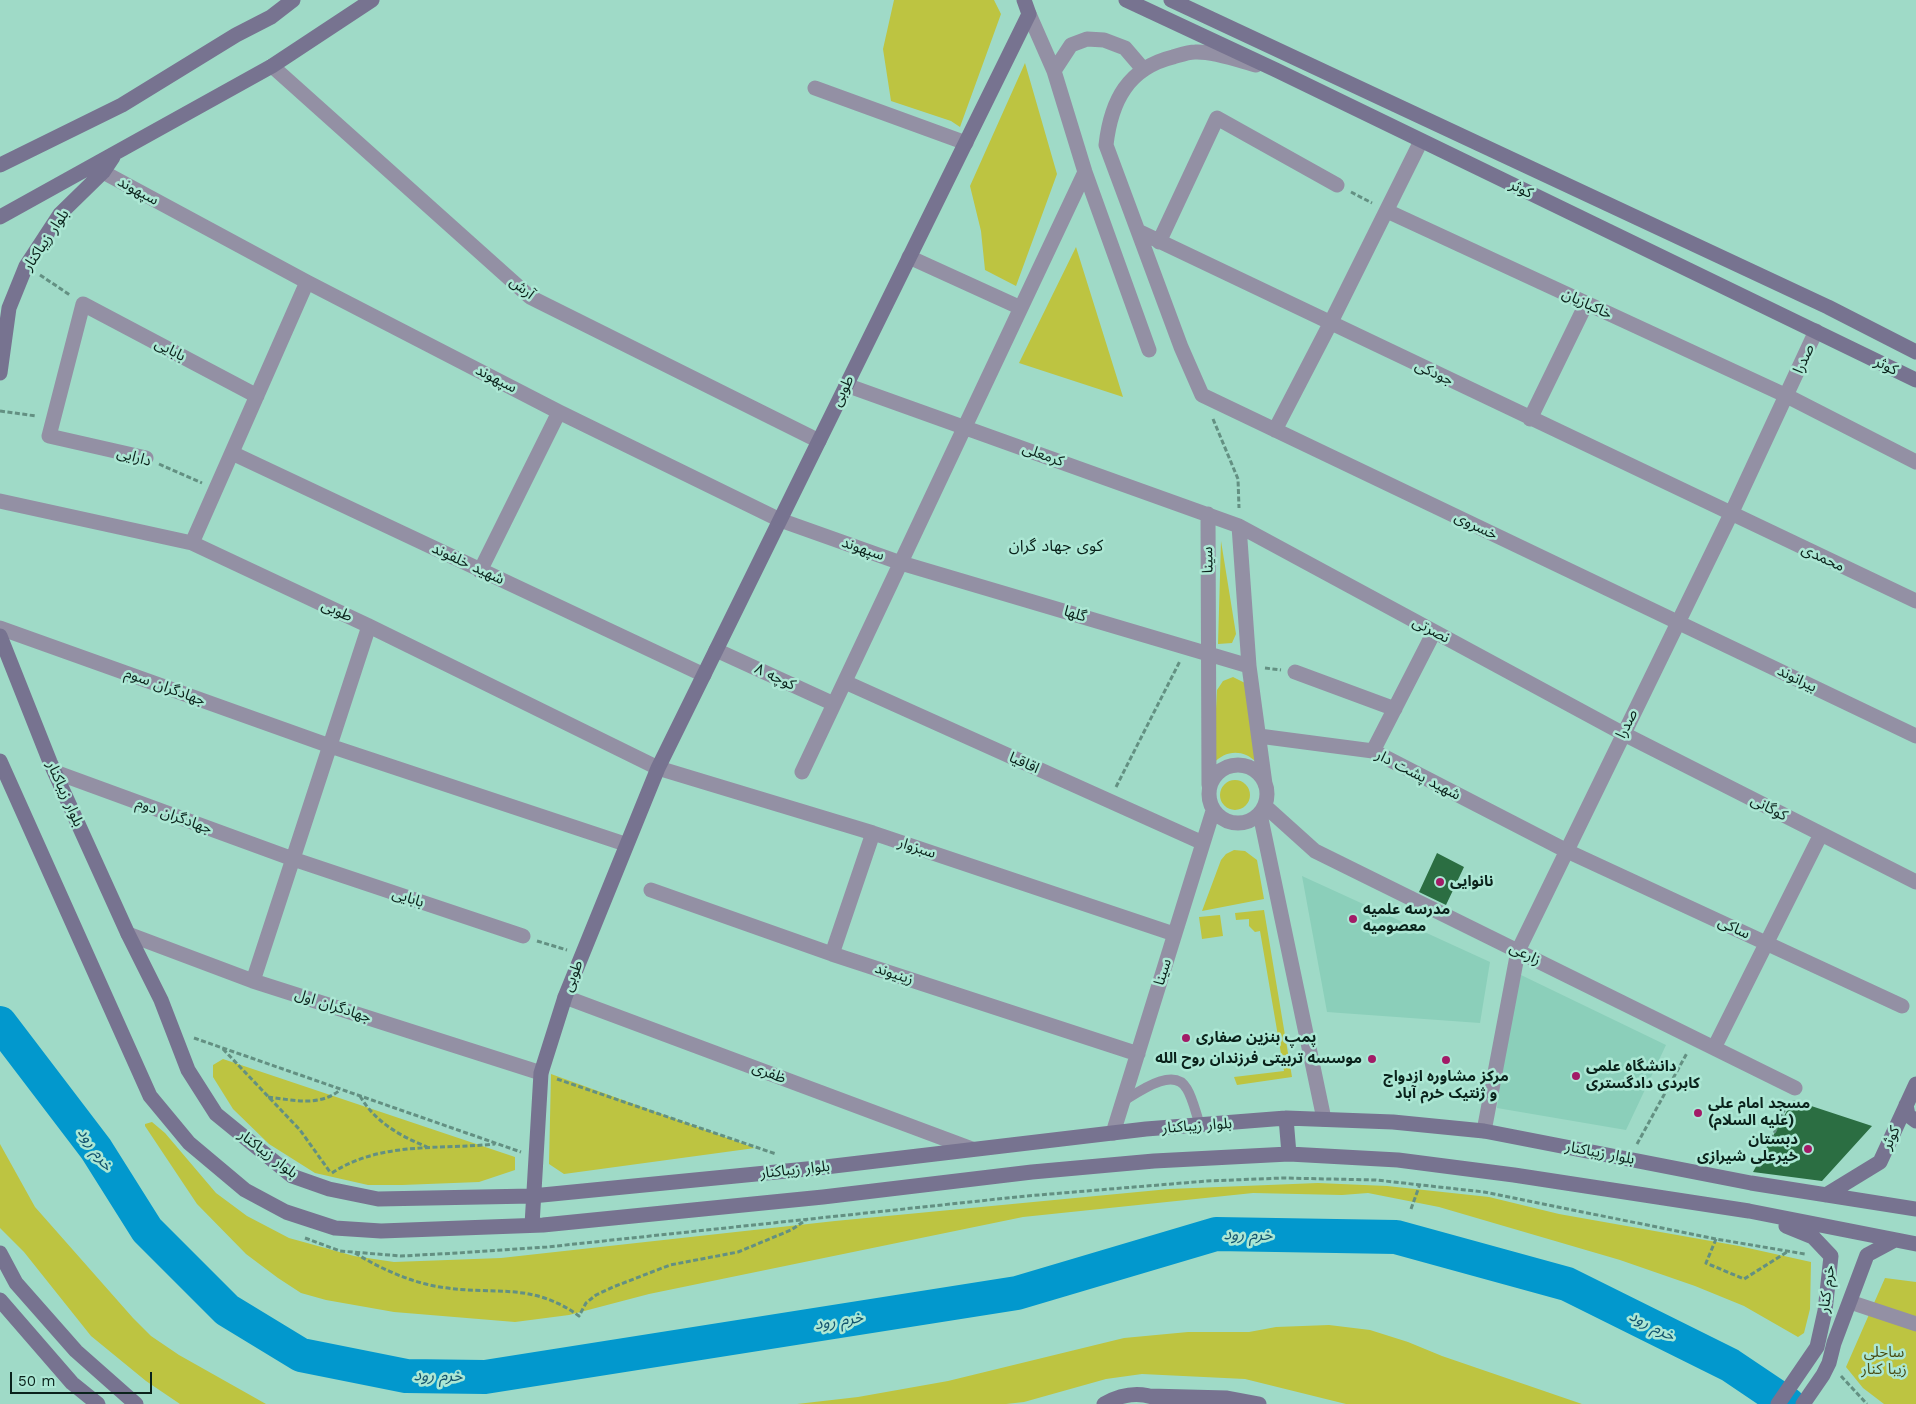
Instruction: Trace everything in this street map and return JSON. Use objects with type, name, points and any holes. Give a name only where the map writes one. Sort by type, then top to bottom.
[{"type":"main road","points":[[0,165],[122,105],[236,35],[271,17],[293,0]]},
{"type":"main road","points":[[0,217],[272,66],[372,0]]},
{"type":"main road","name":"کوثر","points":[[1126,0],[1276,70],[1916,380]]},
{"type":"main road","name":"کوثر","points":[[1171,0],[1828,307],[1916,352]]},
{"type":"main road","name":"طوبی","points":[[532,1225],[532,1196],[541,1073],[565,997],[625,844],[658,768],[966,143],[1026,7]]},
{"type":"main road","points":[[1421,141],[1430,120]]},
{"type":"main road","name":"بلوار زیباکنار","points":[[0,373],[9,308],[26,266],[60,214],[103,172],[118,152]]},
{"type":"main road","points":[[1816,331],[1828,307]]},
{"type":"main road","name":"بلوار زیباکنار","points":[[0,636],[55,772],[160,1000],[188,1070],[216,1114],[292,1176],[329,1189],[378,1199],[532,1196],[817,1168],[1113,1133],[1286,1118],[1394,1122],[1484,1131],[1751,1183],[1916,1209]]},
{"type":"main road","name":"بلوار زیباکنار","points":[[0,761],[150,1096],[196,1149],[244,1190],[286,1212],[335,1228],[381,1231],[532,1225],[823,1197],[1032,1172],[1154,1161],[1289,1154],[1398,1160],[1514,1174],[1749,1211],[1916,1244]]},
{"type":"main road","name":"کوثر","points":[[1826,1195],[1880,1162],[1916,1084]]},
{"type":"main road","points":[[1906,1105],[1908,1115],[1916,1121]]},
{"type":"main road","points":[[1286,1118],[1289,1154]]},
{"type":"main road","name":"خرم کنار","points":[[1749,1211],[1812,1237],[1831,1256],[1824,1311],[1816,1347],[1808,1362],[1778,1404]]},
{"type":"main road","points":[[1803,1404],[1826,1369],[1867,1255],[1896,1240]]},
{"type":"main road","points":[[0,1253],[16,1283],[76,1351],[136,1404]]},
{"type":"main road","points":[[0,1300],[72,1383],[98,1404]]},
{"type":"main road","points":[[1104,1404],[1116,1398],[1133,1394],[1227,1398],[1259,1404]]},
{"type":"main road","points":[[1150,1396],[1166,1404]]},
{"type":"street","points":[[1026,7],[1054,71],[1085,172],[1149,350]]},
{"type":"street","points":[[1054,71],[1071,45],[1087,39],[1104,40],[1125,48],[1143,69]]},
{"type":"street","points":[[1202,395],[1181,347],[1106,145],[1109,123],[1118,100],[1129,81],[1143,69],[1163,60],[1195,52],[1276,70]]},
{"type":"street","name":"آرش","points":[[272,66],[530,297],[819,441]]},
{"type":"street","points":[[815,88],[966,143]]},
{"type":"street","points":[[1159,242],[1217,118],[1337,185]]},
{"type":"street","points":[[1275,430],[1421,141]]},
{"type":"street","name":"سپهوند","points":[[103,172],[308,282],[559,412],[780,520],[901,563]]},
{"type":"street","points":[[802,772],[1085,172]]},
{"type":"street","name":"خاکبازیان","points":[[1387,210],[1787,396]]},
{"type":"street","name":"جودکی","points":[[1138,232],[1731,514]]},
{"type":"street","points":[[909,257],[1021,308]]},
{"type":"street","points":[[192,544],[308,282]]},
{"type":"street","points":[[53,419],[82,304]]},
{"type":"street","name":"بابایی","points":[[82,304],[257,396]]},
{"type":"street","points":[[1530,419],[1586,304]]},
{"type":"street","name":"صدرا","points":[[1484,1131],[1518,951],[1622,733],[1731,514],[1816,331]]},
{"type":"street","name":"کرمعلی","points":[[846,385],[1239,526]]},
{"type":"street","name":"خسروی","points":[[1202,395],[1678,622]]},
{"type":"street","points":[[1787,396],[1916,462]]},
{"type":"street","points":[[480,571],[559,412]]},
{"type":"street","name":"دارایی","points":[[53,419],[49,436],[146,458]]},
{"type":"street","name":"شهید خلفوند","points":[[232,452],[480,571],[704,675]]},
{"type":"street","name":"طوبی","points":[[0,500],[192,544],[369,626],[658,768]]},
{"type":"street","name":"سینا","points":[[1208,514],[1209,785]]},
{"type":"street","name":"محمدی","points":[[1731,514],[1916,601]]},
{"type":"street","points":[[1239,526],[1249,666],[1267,795],[1262,810],[1251,820],[1236,823],[1220,818],[1213,811],[1208,799],[1209,785],[1215,775],[1225,768],[1237,765],[1249,767],[1259,774],[1265,784]]},
{"type":"street","name":"نصرتی","points":[[1239,526],[1622,733]]},
{"type":"street","name":"گلها","points":[[901,563],[1249,666]]},
{"type":"street","name":"بیرانوند","points":[[1678,622],[1916,736]]},
{"type":"street","points":[[253,981],[369,626]]},
{"type":"street","name":"جهادگران سوم","points":[[0,628],[330,746],[625,844]]},
{"type":"street","points":[[1373,751],[1434,632]]},
{"type":"street","name":"کوچه ۸","points":[[716,650],[834,704]]},
{"type":"street","points":[[1295,672],[1395,709]]},
{"type":"street","name":"اقاقیا","points":[[845,682],[1203,843]]},
{"type":"street","name":"کوگانی","points":[[1622,733],[1916,882]]},
{"type":"street","name":"شهید پشت دار","points":[[1259,736],[1373,751],[1567,851]]},
{"type":"street","name":"سبزوار","points":[[658,768],[873,834],[1174,934]]},
{"type":"street","name":"جهادگران دوم","points":[[55,772],[293,859]]},
{"type":"street","points":[[1262,810],[1324,1119]]},
{"type":"street","name":"زارعی","points":[[1262,810],[1315,851],[1795,1088]]},
{"type":"street","name":"سینا","points":[[1113,1133],[1213,811]]},
{"type":"street","points":[[832,954],[873,834]]},
{"type":"street","points":[[1714,1048],[1821,834]]},
{"type":"street","name":"ساکی","points":[[1567,851],[1902,1006]]},
{"type":"street","name":"بابایی","points":[[293,859],[523,936]]},
{"type":"street","name":"زینیوند","points":[[651,890],[832,954],[1138,1054]]},
{"type":"street","name":"جهادگران اول","points":[[128,934],[253,981],[541,1073]]},
{"type":"street","name":"ظفری","points":[[565,997],[972,1149]]},
{"type":"street","points":[[1850,1302],[1916,1324]]},
{"type":"lane","points":[[1122,1102],[1147,1086],[1165,1079],[1179,1082],[1187,1087],[1200,1126]]},
{"type":"path","points":[[1337,185],[1387,210]]},
{"type":"path","points":[[26,266],[82,304]]},
{"type":"path","points":[[1202,395],[1238,478],[1239,526]]},
{"type":"path","points":[[0,411],[53,419]]},
{"type":"path","name":"دارایی","points":[[146,458],[216,489]]},
{"type":"path","points":[[1109,801],[1187,648]]},
{"type":"path","points":[[1249,666],[1295,672]]},
{"type":"path","points":[[523,936],[582,955]]},
{"type":"path","points":[[172,1031],[535,1157]]},
{"type":"path","points":[[1630,1158],[1694,1038]]},
{"type":"path","points":[[223,1048],[304,1135],[331,1173],[329,1189]]},
{"type":"path","points":[[541,1073],[780,1156]]},
{"type":"path","points":[[1751,1183],[1795,1088]]},
{"type":"path","points":[[268,1097],[321,1101],[332,1097],[341,1089]]},
{"type":"path","points":[[360,1096],[367,1108],[390,1128],[428,1147]]},
{"type":"path","points":[[331,1173],[348,1162],[386,1150],[496,1144]]},
{"type":"path","points":[[304,1238],[340,1251],[400,1256],[478,1252],[1026,1196],[1207,1181],[1292,1178],[1420,1184],[1484,1192],[1716,1239],[1787,1252],[1831,1256]]},
{"type":"path","points":[[1411,1208],[1420,1184]]},
{"type":"path","points":[[354,1252],[377,1266],[421,1282],[470,1291],[487,1290],[543,1296],[578,1316],[591,1299],[613,1287],[670,1265],[738,1252],[791,1230],[806,1219]]},
{"type":"path","points":[[1716,1239],[1706,1263],[1744,1279],[1787,1252]]},
{"type":"path","points":[[1826,1369],[1867,1404]]},
{"type":"shaded area","name":"مدرسه علمیه معصومیه","points":[[1302,876],[1490,962],[1480,1023],[1327,1012]]},
{"type":"shaded area","name":"دانشگاه علمی کابردی دادگستری","points":[[1521,975],[1666,1045],[1626,1130],[1497,1108],[1505,1031]]},
{"type":"green space","points":[[894,0],[994,0],[1001,14],[960,127],[951,121],[891,101],[883,49]]},
{"type":"green space","points":[[1025,63],[1057,174],[1016,286],[985,270],[981,231],[970,186]]},
{"type":"green space","points":[[1076,247],[1123,397],[1019,363]]},
{"type":"green space","points":[[1221,541],[1236,634],[1232,643],[1218,644]]},
{"type":"green space","points":[[1233,677],[1247,684],[1256,762],[1245,755],[1234,753],[1223,756],[1213,764],[1217,690],[1223,681]]},
{"type":"green space","points":[[1235,780],[1246,784],[1250,795],[1246,806],[1235,810],[1224,806],[1220,795],[1224,784]]},
{"type":"green space","points":[[1234,850],[1245,851],[1257,860],[1264,899],[1202,911],[1221,860],[1226,854]]},
{"type":"green space","points":[[1264,910],[1292,1077],[1237,1085],[1234,1077],[1284,1071],[1260,931],[1255,932],[1249,926],[1249,919],[1236,920],[1235,913]]},
{"type":"green space","points":[[1220,915],[1223,936],[1202,939],[1199,917]]},
{"type":"green space","points":[[223,1059],[515,1157],[515,1170],[479,1182],[402,1185],[368,1185],[315,1173],[269,1144],[233,1109],[213,1077],[213,1065]]},
{"type":"green space","points":[[551,1074],[755,1148],[564,1174],[549,1164]]},
{"type":"green space","points":[[152,1122],[165,1133],[216,1193],[247,1216],[289,1238],[354,1256],[394,1262],[501,1258],[835,1221],[1169,1189],[1318,1183],[1387,1186],[1489,1197],[1559,1214],[1739,1246],[1811,1262],[1810,1309],[1804,1333],[1798,1337],[1744,1306],[1695,1286],[1620,1260],[1439,1207],[1368,1193],[1342,1195],[1253,1193],[1023,1217],[649,1294],[569,1315],[515,1322],[394,1312],[326,1300],[301,1293],[246,1254],[197,1204],[145,1126],[145,1124]]},
{"type":"green space","points":[[0,1144],[35,1207],[151,1336],[179,1355],[266,1404],[180,1404],[146,1381],[91,1336],[24,1252],[0,1228]]},
{"type":"green space","name":"ساحلی زیبا کنار","points":[[1885,1278],[1916,1282],[1916,1404],[1884,1404],[1863,1388],[1846,1367]]},
{"type":"green space","points":[[1329,1325],[1370,1330],[1582,1404],[1346,1404],[1245,1379],[1142,1374],[1106,1379],[1024,1402],[1006,1404],[797,1404],[858,1397],[948,1381],[1124,1338],[1188,1332],[1249,1332],[1276,1327]]},
{"type":"building","name":"نانوایی","points":[[1437,853],[1464,867],[1446,905],[1419,892]]},
{"type":"building","name":"دبستان خیرعلی شیرازی","points":[[1793,1100],[1872,1126],[1822,1181],[1753,1172]]},
{"type":"waterway","name":"خرم رود","points":[[0,1023],[96,1149],[147,1230],[227,1310],[301,1355],[406,1376],[485,1377],[1017,1293],[1216,1234],[1396,1237],[1567,1284],[1730,1365],[1788,1404]]},
{"type":"place","name":"نانوایی","points":[[1440,882]]},
{"type":"place","name":"مدرسه علمیه معصومیه","points":[[1353,919]]},
{"type":"place","name":"پمپ بنزین صفاری","points":[[1186,1038]]},
{"type":"place","name":"موسسه تربیتی فرزندان روح الله","points":[[1372,1059]]},
{"type":"place","name":"مرکز مشاوره ازدواج و ژنتیک خرم آباد","points":[[1446,1060]]},
{"type":"place","name":"دانشگاه علمی کابردی دادگستری","points":[[1576,1076]]},
{"type":"place","name":"مسجد امام علی (علیه السلام)","points":[[1698,1113]]},
{"type":"place","name":"دبستان خیرعلی شیرازی","points":[[1808,1149]]},
{"type":"district","name":"کوی جهاد گران","points":[[1056,546]]}]
